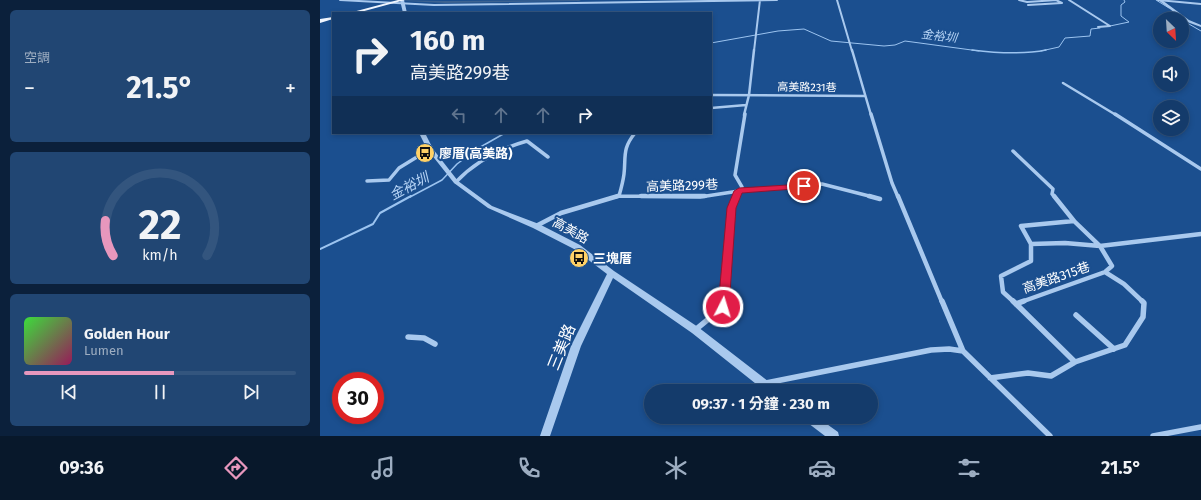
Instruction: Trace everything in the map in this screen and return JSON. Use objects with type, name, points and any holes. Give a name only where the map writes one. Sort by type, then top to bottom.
[{"type":"main road","points":[[355,12],[411,0]]},
{"type":"main road","points":[[364,12],[402,1]]},
{"type":"main road","points":[[320,22],[332,19]]},
{"type":"street","points":[[340,0],[392,3]]},
{"type":"street","points":[[695,330],[723,307],[732,208],[742,187],[735,175],[746,105],[750,95],[760,0]]},
{"type":"street","points":[[405,12],[402,1],[434,5],[586,1],[777,0]]},
{"type":"street","points":[[837,0],[892,183],[963,351],[1050,436]]},
{"type":"street","points":[[1019,0],[1027,2],[1057,0],[1062,3],[1028,5]]},
{"type":"street","points":[[1069,0],[1110,26],[1098,27]]},
{"type":"street","points":[[1159,0],[1201,4]]},
{"type":"street","points":[[1159,0],[1188,21],[1201,26]]},
{"type":"street","points":[[1063,83],[1088,97],[1201,169]]},
{"type":"street","name":"高美路231巷","points":[[712,95],[865,96]]},
{"type":"street","points":[[712,108],[746,105]]},
{"type":"street","name":"高美路","points":[[422,134],[430,149],[456,182],[490,206],[536,226],[577,247],[695,330],[763,384]]},
{"type":"street","points":[[619,196],[624,174],[624,155],[629,140],[634,134]]},
{"type":"street","points":[[456,182],[462,175],[490,154],[515,144],[527,141],[548,157]]},
{"type":"street","points":[[367,181],[389,180],[399,168],[430,149]]},
{"type":"street","name":"高美路315巷","points":[[1013,151],[1053,189],[1052,194],[1074,221],[1100,246],[1112,266],[1105,272],[1016,304]]},
{"type":"street","name":"高美路299巷","points":[[536,226],[561,213],[619,196],[700,197],[739,191],[822,184],[880,199]]},
{"type":"street","points":[[1074,221],[1021,226],[1032,244],[1065,243],[1100,246],[1201,234]]},
{"type":"street","name":"高美路315巷","points":[[1032,244],[1031,261],[1000,276],[1003,292],[1075,362]]},
{"type":"street","name":"三美路","points":[[545,436],[576,346],[611,272]]},
{"type":"street","name":"高美路315巷","points":[[990,378],[1028,373],[1051,376],[1075,362],[1125,345],[1143,317],[1144,303],[1124,284],[1105,272]]},
{"type":"street","points":[[1076,315],[1114,349]]},
{"type":"street","points":[[408,337],[424,338],[435,344]]},
{"type":"street","points":[[763,384],[931,350],[948,349],[963,351]]},
{"type":"street","points":[[818,424],[834,436]]},
{"type":"street","points":[[1153,436],[1201,427]]},
{"type":"waterway","points":[[386,0],[445,2],[579,0]]},
{"type":"waterway","name":"金裕圳","points":[[1110,26],[1129,22],[1121,16],[1121,5],[1125,2],[1124,0]]},
{"type":"waterway","points":[[1156,0],[1169,8]]},
{"type":"waterway","points":[[1189,24],[1201,31]]},
{"type":"waterway","name":"金裕圳","points":[[1044,50],[1059,47],[1065,38],[1090,36],[1091,29],[1100,28]]},
{"type":"waterway","name":"金裕圳","points":[[712,43],[778,31],[804,29],[831,41],[884,46],[895,45],[905,41],[979,51]]},
{"type":"waterway","name":"金裕圳","points":[[972,50],[1009,53],[1027,53],[1044,50]]},
{"type":"waterway","name":"金裕圳","points":[[410,197],[442,180],[457,164],[477,149],[503,134]]},
{"type":"waterway","name":"金裕圳","points":[[320,249],[373,224],[380,213],[411,196]]},
{"type":"place","name":"廖厝(高美路)","points":[[425,153]]},
{"type":"place","name":"三塊厝","points":[[579,258]]},
{"type":"route","points":[[723,307],[732,208],[739,191],[804,186]]}]
